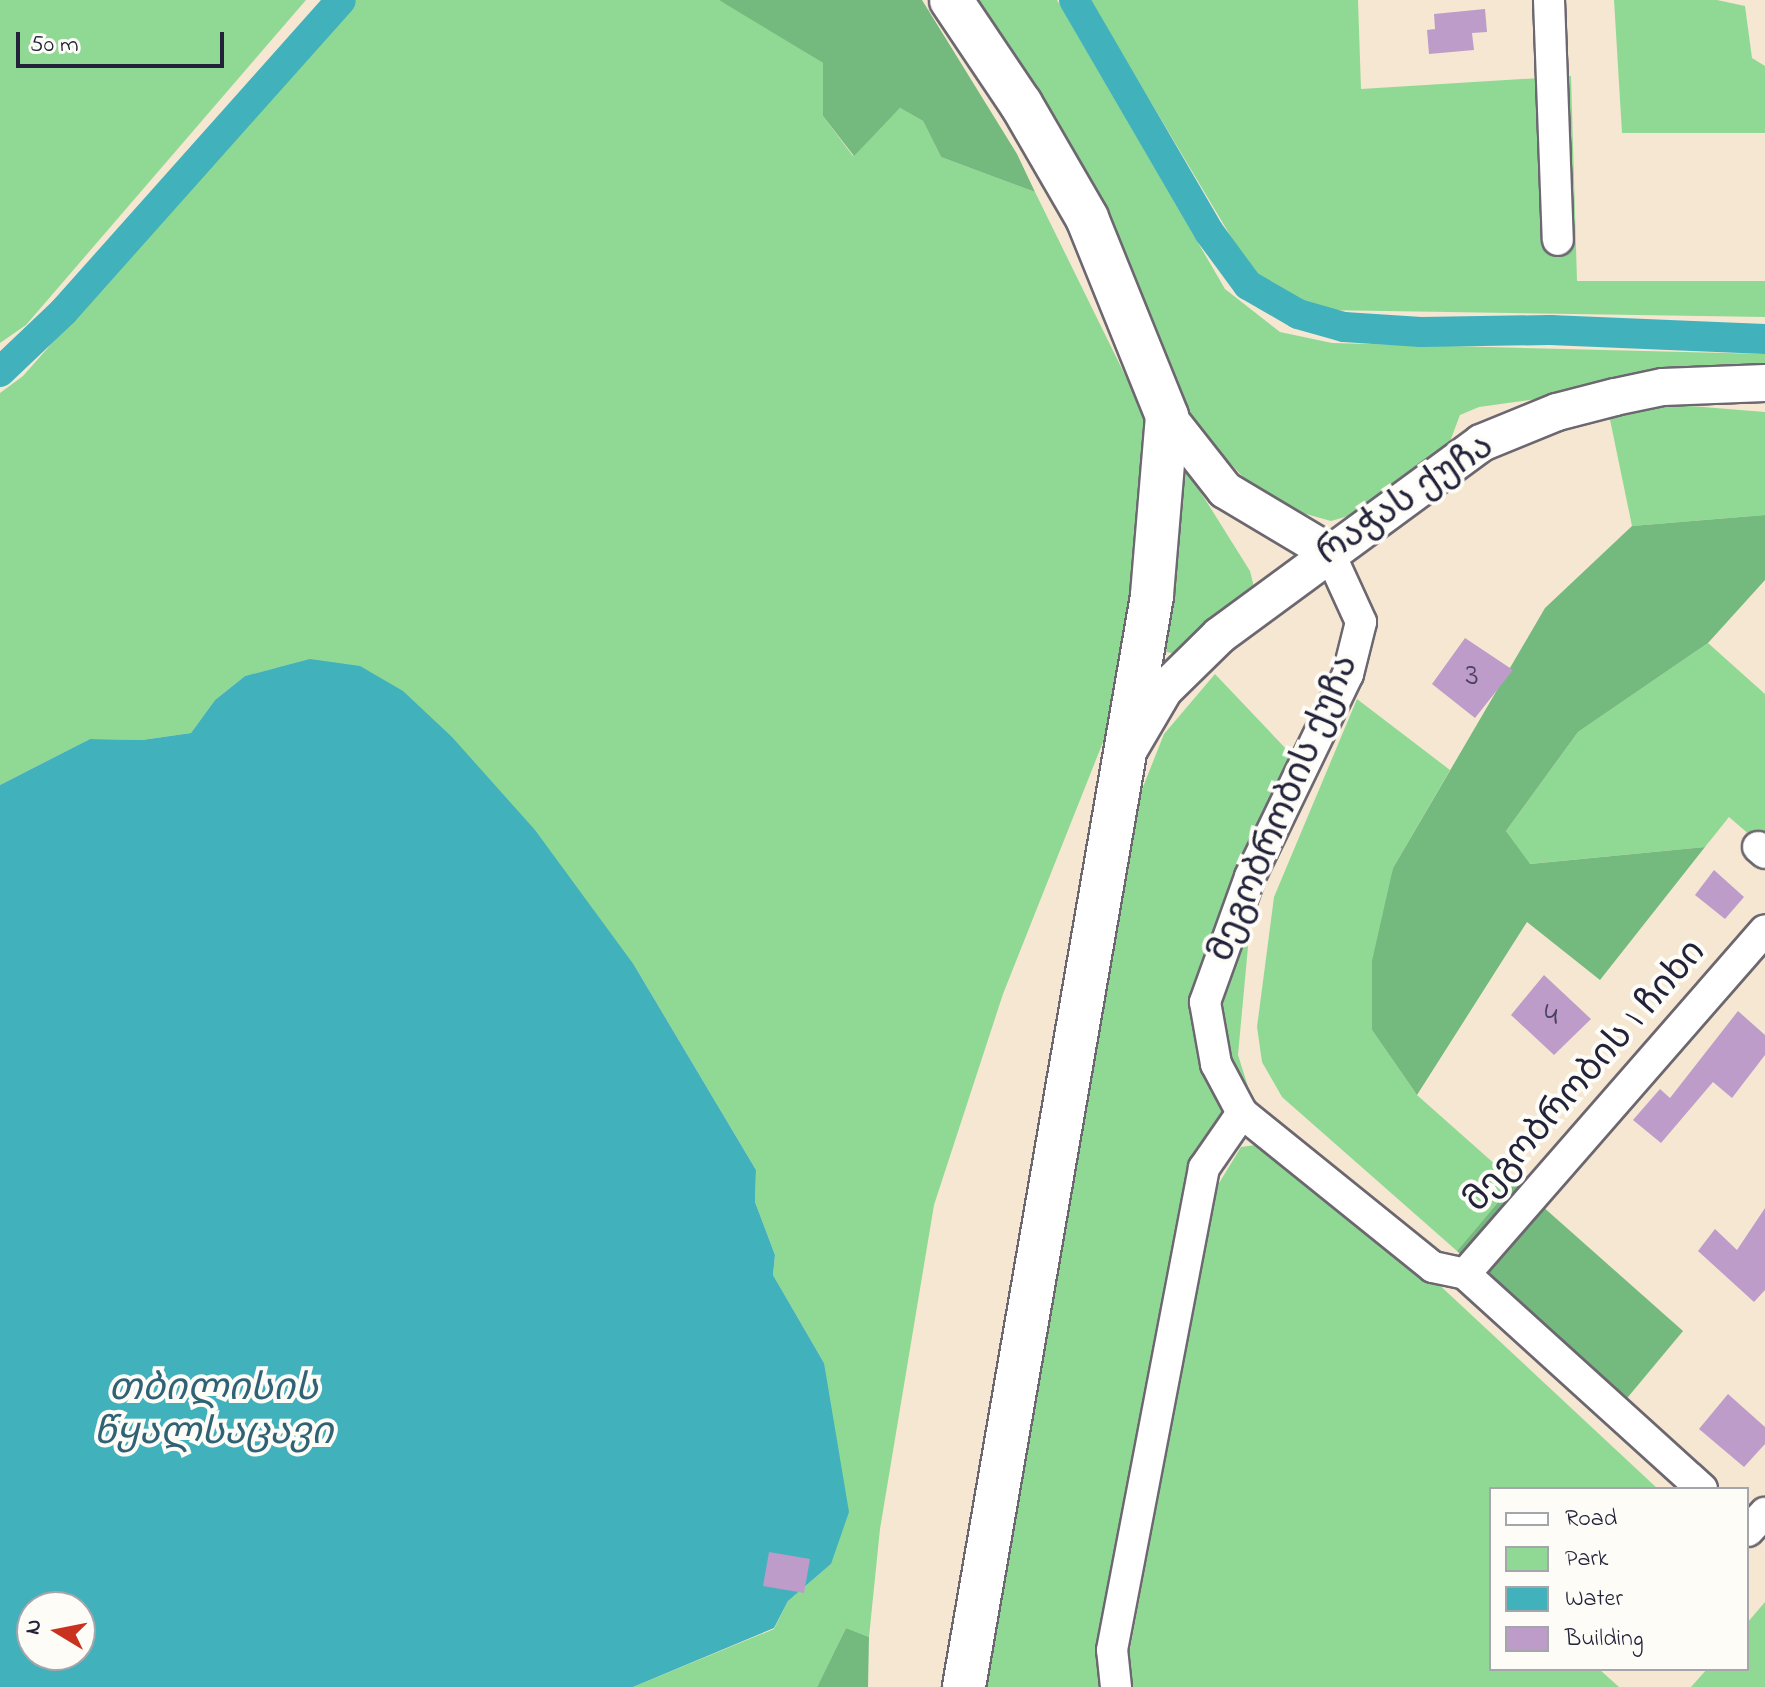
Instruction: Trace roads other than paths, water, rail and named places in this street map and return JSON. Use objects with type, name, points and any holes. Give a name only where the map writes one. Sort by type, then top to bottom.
[{"type":"main road","points":[[951,0],[1021,104],[1087,218],[1167,416],[1155,569],[964,1687]]},
{"type":"street","points":[[1549,0],[1558,240]]},
{"type":"street","name":"რაჭას ქუჩა","points":[[1124,758],[1164,690],[1220,635],[1481,443],[1557,412],[1663,387],[1765,383]]},
{"type":"street","points":[[1167,416],[1225,490],[1329,552]]},
{"type":"street","name":"მეგობრობის ქუჩა","points":[[1329,552],[1361,622],[1348,674],[1250,877],[1205,1002],[1216,1064],[1242,1113],[1433,1267],[1465,1274],[1700,1487]]},
{"type":"street","name":"მეგობრობის I ჩიხი","points":[[1465,1274],[1765,930]]},
{"type":"street","points":[[1116,1687],[1112,1650],[1204,1168],[1242,1113]]},
{"type":"street","points":[[1749,1530],[1765,1513]]},
{"type":"street","points":[[1749,1532],[1765,1546]]},
{"type":"water","name":"თბილისის წყალსაცავი","points":[[310,659],[360,666],[403,691],[452,737],[535,830],[634,965],[756,1170],[755,1202],[775,1255],[773,1275],[824,1363],[849,1512],[831,1564],[788,1601],[774,1628],[633,1687],[0,1687],[0,785],[90,739],[142,740],[191,733],[215,700],[245,676]]},
{"type":"waterway","points":[[0,372],[64,311],[341,0]]},
{"type":"waterway","points":[[1074,0],[1209,232],[1248,285],[1298,314],[1344,327],[1421,332],[1550,330],[1765,339]]}]
